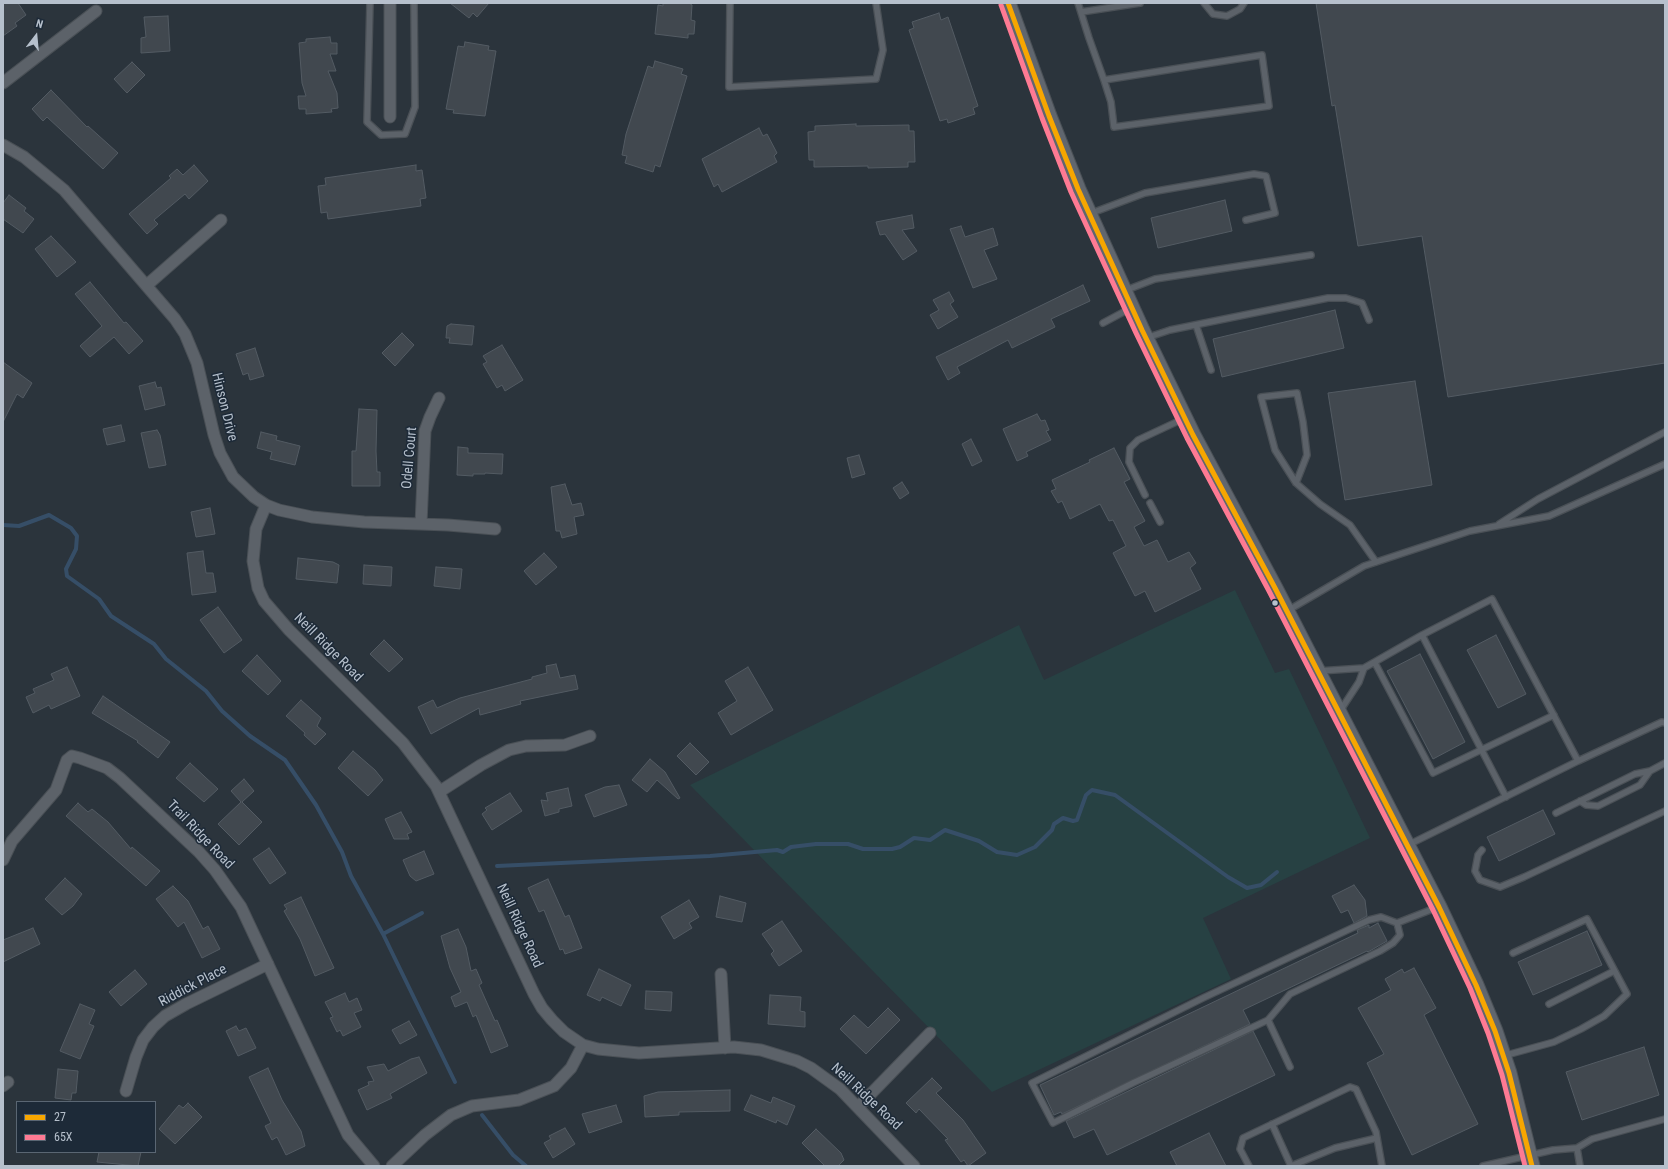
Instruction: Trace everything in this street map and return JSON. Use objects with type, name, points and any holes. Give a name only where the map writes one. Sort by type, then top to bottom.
[{"type":"main road","points":[[1008,3],[1049,116],[1089,214],[1146,338],[1185,418],[1339,713],[1476,985],[1495,1031],[1503,1056],[1519,1108],[1531,1161]]},
{"type":"street","points":[[390,3],[390,117]]},
{"type":"street","points":[[3,83],[96,11]]},
{"type":"street","name":"Hinson Drive","points":[[3,144],[24,157],[64,190],[175,319],[192,350],[214,435],[226,465],[234,477],[254,497],[266,505],[285,512],[312,517],[364,522],[495,528]]},
{"type":"street","points":[[147,285],[221,220]]},
{"type":"street","name":"Odell Court","points":[[421,524],[425,432],[430,417],[440,398]]},
{"type":"street","name":"Neill Ridge Road","points":[[266,505],[256,529],[253,561],[258,588],[264,601],[289,630],[413,754],[439,792],[539,1004],[564,1032],[583,1045],[598,1049],[639,1053],[725,1048],[761,1050],[797,1061],[826,1078],[858,1107],[914,1166]]},
{"type":"street","points":[[439,792],[481,765],[509,750],[526,746],[565,745],[590,736]]},
{"type":"street","name":"Trail Ridge Road","points":[[3,860],[12,841],[56,790],[67,760],[72,756],[107,768],[143,798],[215,870],[241,907],[348,1135],[374,1166]]},
{"type":"street","name":"Riddick Place","points":[[126,1091],[136,1057],[144,1040],[161,1020],[186,1004],[268,964]]},
{"type":"street","points":[[722,974],[725,1048]]},
{"type":"street","points":[[858,1107],[930,1034]]},
{"type":"street","points":[[392,1166],[429,1131],[463,1108],[479,1104],[519,1100],[554,1086],[571,1068],[583,1045]]},
{"type":"lane","points":[[370,3],[367,122],[381,135],[405,134],[415,107],[414,3]]},
{"type":"lane","points":[[730,3],[729,87],[876,79],[883,50],[876,3]]},
{"type":"lane","points":[[1078,3],[1111,102],[1114,127],[1269,106],[1262,55],[1104,80]]},
{"type":"lane","points":[[1081,12],[1140,3]]},
{"type":"lane","points":[[1204,3],[1213,14],[1227,16],[1240,9],[1244,3]]},
{"type":"lane","points":[[1089,214],[1145,193],[1254,174],[1266,176],[1275,213],[1246,220]]},
{"type":"lane","points":[[1124,291],[1155,279],[1311,256]]},
{"type":"lane","points":[[1146,338],[1170,330],[1328,298],[1346,298],[1362,303],[1369,320]]},
{"type":"lane","points":[[1103,323],[1132,308]]},
{"type":"lane","points":[[1196,325],[1211,370]]},
{"type":"lane","points":[[1296,484],[1307,455],[1304,422],[1297,393],[1261,397],[1275,450],[1296,484],[1320,504],[1350,525],[1376,562]]},
{"type":"lane","points":[[1145,495],[1129,462],[1130,448],[1138,440],[1185,418]]},
{"type":"lane","points":[[1497,525],[1545,495],[1665,432]]},
{"type":"lane","points":[[1287,612],[1364,566],[1497,525],[1549,516],[1665,464]]},
{"type":"lane","points":[[1150,504],[1160,522]]},
{"type":"lane","points":[[1317,671],[1327,672],[1364,668],[1422,635],[1492,599],[1578,761]]},
{"type":"lane","points":[[1422,635],[1506,797]]},
{"type":"lane","points":[[1375,663],[1433,773],[1554,715]]},
{"type":"lane","points":[[1339,713],[1359,682],[1364,668]]},
{"type":"lane","points":[[1406,846],[1578,761],[1662,722],[1665,723]]},
{"type":"lane","points":[[1580,801],[1586,805],[1598,806],[1640,785],[1650,772],[1665,763]]},
{"type":"lane","points":[[1556,813],[1635,774],[1650,772]]},
{"type":"lane","points":[[1482,850],[1478,855],[1475,871],[1480,880],[1500,887],[1665,811]]},
{"type":"lane","points":[[1397,923],[1400,935],[1394,943],[1290,994],[1268,1020],[1133,1083],[1053,1123],[1032,1083],[1203,998],[1368,920],[1381,917],[1397,923],[1438,907]]},
{"type":"lane","points":[[1503,1056],[1554,1042],[1604,1016],[1627,994],[1586,919],[1513,952]]},
{"type":"lane","points":[[1549,1004],[1614,971]]},
{"type":"lane","points":[[1268,1020],[1290,1067]]},
{"type":"lane","points":[[1249,1166],[1240,1149],[1243,1138],[1350,1087],[1356,1089],[1377,1138],[1382,1166]]},
{"type":"lane","points":[[1483,1166],[1531,1161],[1553,1150],[1577,1148],[1592,1139],[1665,1119]]},
{"type":"lane","points":[[1272,1124],[1291,1166],[1336,1148],[1377,1138]]},
{"type":"lane","points":[[1577,1148],[1580,1166]]},
{"type":"green space","points":[[1235,590],[1275,673],[1289,669],[1370,838],[1203,918],[1231,979],[992,1092],[690,785],[1019,625],[1044,680]]},
{"type":"building","points":[[3,3],[18,3],[26,15],[15,23],[17,26],[3,36]]},
{"type":"building","points":[[450,3],[489,3],[477,17],[473,13],[469,18]]},
{"type":"building","points":[[663,3],[689,3],[692,5],[691,20],[695,21],[694,34],[688,34],[688,38],[655,34],[658,5],[663,6]]},
{"type":"building","points":[[1316,3],[1665,3],[1665,363],[1448,397],[1422,236],[1358,246],[1335,105],[1332,106]]},
{"type":"building","points":[[939,13],[941,20],[948,17],[978,106],[973,108],[975,114],[948,123],[947,119],[940,121],[909,30],[914,28],[912,22]]},
{"type":"building","points":[[168,16],[170,51],[141,53],[141,38],[146,37],[144,17]]},
{"type":"building","points":[[330,37],[331,43],[337,43],[337,54],[330,54],[336,71],[328,71],[337,93],[338,108],[331,109],[332,112],[306,114],[306,109],[299,109],[298,96],[306,96],[302,83],[299,43],[306,42],[306,39]]},
{"type":"building","points":[[465,42],[489,46],[488,50],[496,51],[485,116],[453,113],[454,110],[446,109],[458,46],[464,47]]},
{"type":"building","points":[[655,61],[683,69],[681,74],[687,76],[660,167],[655,165],[653,172],[625,163],[627,156],[622,155],[626,134],[648,66],[653,68]]},
{"type":"building","points":[[132,62],[145,75],[127,93],[114,79]]},
{"type":"building","points":[[51,90],[87,127],[88,126],[118,153],[103,169],[47,117],[43,121],[32,109]]},
{"type":"building","points":[[856,124],[856,126],[909,125],[909,131],[914,131],[915,162],[908,162],[908,167],[814,167],[814,160],[809,160],[808,132],[815,131],[815,126]]},
{"type":"building","points":[[759,128],[763,136],[767,134],[777,153],[774,156],[777,162],[722,192],[718,184],[714,187],[702,159]]},
{"type":"building","points":[[194,165],[208,181],[189,199],[185,194],[154,220],[158,224],[147,234],[129,214],[171,178],[169,176],[177,169],[183,175]]},
{"type":"building","points":[[416,165],[416,171],[422,170],[426,198],[420,199],[421,206],[328,219],[327,212],[321,213],[318,186],[326,185],[325,178]]},
{"type":"building","points":[[9,195],[26,208],[24,211],[34,219],[23,233],[3,219],[3,203]]},
{"type":"building","points":[[1225,200],[1232,231],[1158,248],[1151,218]]},
{"type":"building","points":[[912,215],[914,228],[902,230],[917,251],[903,260],[885,234],[880,235],[876,222]]},
{"type":"building","points":[[961,226],[965,237],[993,228],[998,245],[984,250],[997,279],[973,288],[950,229]]},
{"type":"building","points":[[51,236],[76,262],[57,277],[35,249]]},
{"type":"building","points":[[90,282],[124,323],[126,322],[143,341],[129,354],[114,337],[90,357],[80,346],[102,326],[75,294]]},
{"type":"building","points":[[1083,285],[1090,301],[1051,319],[1055,327],[1012,348],[1008,340],[957,367],[960,373],[948,380],[936,357]]},
{"type":"building","points":[[949,292],[954,301],[950,304],[958,317],[938,329],[930,315],[939,310],[933,300]]},
{"type":"building","points":[[1335,310],[1344,348],[1222,377],[1213,339]]},
{"type":"building","points":[[451,324],[474,326],[472,345],[449,343],[450,338],[446,338],[447,326]]},
{"type":"building","points":[[402,333],[414,345],[395,366],[382,353]]},
{"type":"building","points":[[502,345],[523,380],[505,391],[502,385],[497,388],[483,364],[487,362],[483,356]]},
{"type":"building","points":[[255,348],[264,376],[250,380],[248,373],[243,375],[236,354]]},
{"type":"building","points":[[3,362],[32,383],[23,398],[17,394],[3,422]]},
{"type":"building","points":[[1415,381],[1432,485],[1345,500],[1328,393]]},
{"type":"building","points":[[155,382],[157,388],[161,387],[165,405],[145,410],[139,386]]},
{"type":"building","points":[[359,409],[377,410],[376,451],[377,472],[380,472],[380,486],[352,486],[352,451],[356,451]]},
{"type":"building","points":[[1037,414],[1041,421],[1045,420],[1049,430],[1046,431],[1051,440],[1026,452],[1028,456],[1017,461],[1003,429]]},
{"type":"building","points":[[121,425],[125,441],[107,445],[103,429]]},
{"type":"building","points":[[157,430],[160,435],[166,465],[149,468],[141,433]]},
{"type":"building","points":[[261,432],[277,436],[276,440],[300,446],[295,465],[270,459],[272,452],[257,448]]},
{"type":"building","points":[[971,439],[982,461],[972,466],[962,444]]},
{"type":"building","points":[[458,447],[468,448],[468,453],[503,454],[502,474],[485,473],[473,474],[473,476],[457,475]]},
{"type":"building","points":[[1114,448],[1130,479],[1124,482],[1145,521],[1134,527],[1144,546],[1157,540],[1168,562],[1189,552],[1196,563],[1190,568],[1201,589],[1155,612],[1145,591],[1135,596],[1113,553],[1126,546],[1113,520],[1109,521],[1100,504],[1070,519],[1062,501],[1058,503],[1051,491],[1056,489],[1052,480],[1090,462],[1089,460]]},
{"type":"building","points":[[859,455],[865,474],[852,478],[847,458]]},
{"type":"building","points":[[902,482],[909,493],[900,499],[893,488]]},
{"type":"building","points":[[565,484],[572,505],[581,503],[584,515],[574,517],[577,534],[562,538],[560,531],[556,531],[551,487]]},
{"type":"building","points":[[210,508],[215,534],[196,537],[191,512]]},
{"type":"building","points":[[203,551],[206,573],[213,573],[216,592],[192,595],[187,553]]},
{"type":"building","points":[[544,553],[557,567],[536,585],[524,571]]},
{"type":"building","points":[[298,558],[333,562],[339,565],[337,583],[296,579]]},
{"type":"building","points":[[364,565],[392,567],[391,586],[363,584]]},
{"type":"building","points":[[436,567],[462,569],[460,589],[434,586]]},
{"type":"building","points":[[218,607],[242,640],[224,653],[200,620]]},
{"type":"building","points":[[1496,635],[1526,694],[1498,708],[1467,650]]},
{"type":"building","points":[[384,640],[403,659],[389,672],[370,654]]},
{"type":"building","points":[[1420,654],[1465,742],[1433,759],[1387,671]]},
{"type":"building","points":[[257,655],[281,681],[268,695],[242,671]]},
{"type":"building","points":[[556,664],[560,678],[575,675],[578,689],[520,701],[521,704],[480,715],[479,708],[431,734],[418,707],[433,700],[437,708],[460,698],[532,679],[532,677],[547,673],[546,666]]},
{"type":"building","points":[[67,667],[80,696],[51,709],[49,705],[33,713],[26,697],[35,693],[33,689],[54,680],[51,674]]},
{"type":"building","points":[[748,667],[773,710],[731,735],[718,713],[737,701],[725,681]]},
{"type":"building","points":[[103,696],[170,742],[158,758],[137,742],[138,741],[92,713]]},
{"type":"building","points":[[301,700],[321,718],[317,726],[326,734],[315,745],[304,735],[305,733],[286,716]]},
{"type":"building","points":[[690,743],[709,762],[696,775],[677,756]]},
{"type":"building","points":[[353,751],[375,770],[383,780],[368,796],[338,768]]},
{"type":"building","points":[[650,759],[665,772],[680,798],[678,799],[657,780],[647,792],[632,780]]},
{"type":"building","points":[[190,763],[218,789],[204,802],[176,778]]},
{"type":"building","points":[[244,779],[254,791],[242,802],[262,822],[239,845],[218,824],[241,802],[231,791]]},
{"type":"building","points":[[619,785],[627,805],[594,817],[585,795],[605,787]]},
{"type":"building","points":[[568,788],[572,806],[559,809],[559,812],[545,816],[541,800],[548,801],[546,793]]},
{"type":"building","points":[[510,793],[522,811],[492,830],[482,814],[487,810],[485,808]]},
{"type":"building","points":[[78,803],[88,812],[92,809],[108,822],[131,849],[132,847],[160,871],[146,886],[66,816]]},
{"type":"building","points":[[1543,810],[1555,834],[1499,861],[1487,837]]},
{"type":"building","points":[[401,812],[412,832],[407,834],[409,839],[394,839],[385,819]]},
{"type":"building","points":[[269,848],[286,873],[270,884],[253,859]]},
{"type":"building","points":[[424,851],[434,874],[416,881],[410,876],[403,860]]},
{"type":"building","points":[[65,878],[82,894],[73,906],[62,915],[45,899]]},
{"type":"building","points":[[548,879],[565,917],[569,915],[582,948],[565,954],[563,949],[560,950],[544,910],[539,912],[528,888]]},
{"type":"building","points":[[1354,885],[1365,900],[1367,916],[1354,923],[1348,910],[1341,913],[1332,896]]},
{"type":"building","points":[[173,886],[188,901],[203,929],[208,926],[220,949],[202,958],[184,922],[178,927],[156,899]]},
{"type":"building","points":[[720,896],[746,903],[742,922],[716,917]]},
{"type":"building","points":[[301,897],[334,968],[315,976],[300,939],[284,911],[287,909],[284,905]]},
{"type":"building","points":[[689,900],[699,917],[689,923],[692,928],[674,939],[661,917]]},
{"type":"building","points":[[782,921],[802,951],[779,966],[771,954],[774,951],[762,934]]},
{"type":"building","points":[[1378,923],[1387,941],[1368,952],[1367,951],[1243,1010],[1250,1024],[1062,1114],[1061,1112],[1054,1115],[1040,1085],[1358,933],[1357,930],[1369,925],[1369,928]]},
{"type":"building","points":[[33,928],[40,944],[3,962],[3,940]]},
{"type":"building","points":[[458,929],[466,947],[471,971],[476,969],[482,983],[479,985],[495,1021],[497,1020],[508,1046],[491,1053],[476,1015],[473,1017],[467,1002],[455,1007],[451,997],[461,992],[450,968],[441,936]]},
{"type":"building","points":[[1587,931],[1602,965],[1533,995],[1518,962]]},
{"type":"building","points":[[1414,968],[1436,1008],[1424,1015],[1478,1124],[1412,1155],[1367,1063],[1384,1054],[1358,1008],[1391,990],[1385,979],[1402,969],[1404,973]]},
{"type":"building","points":[[599,969],[631,985],[621,1006],[602,997],[600,1001],[587,995]]},
{"type":"building","points":[[135,970],[147,984],[121,1006],[109,992]]},
{"type":"building","points":[[646,991],[672,992],[671,1011],[645,1009]]},
{"type":"building","points":[[345,993],[349,1002],[357,998],[362,1010],[354,1013],[361,1027],[343,1036],[340,1030],[337,1032],[330,1018],[333,1017],[325,1002]]},
{"type":"building","points":[[770,995],[801,997],[800,1011],[805,1012],[805,1027],[768,1024]]},
{"type":"building","points":[[80,1004],[95,1010],[89,1024],[94,1026],[80,1059],[60,1051]]},
{"type":"building","points":[[888,1008],[900,1020],[866,1054],[840,1029],[854,1015],[868,1028]]},
{"type":"building","points":[[409,1021],[417,1035],[400,1044],[392,1030]]},
{"type":"building","points":[[236,1026],[239,1031],[246,1028],[256,1048],[238,1056],[226,1031]]},
{"type":"building","points":[[1253,1031],[1275,1075],[1107,1155],[1094,1129],[1074,1138],[1066,1121]]},
{"type":"building","points":[[1644,1047],[1659,1095],[1582,1120],[1566,1072]]},
{"type":"building","points":[[419,1057],[427,1073],[390,1094],[392,1098],[367,1110],[358,1090],[369,1085],[368,1082],[374,1081],[367,1067],[384,1064],[388,1071],[411,1059]]},
{"type":"building","points":[[268,1068],[282,1100],[301,1131],[305,1146],[286,1155],[277,1137],[272,1140],[265,1126],[271,1123],[249,1077]]},
{"type":"building","points":[[58,1069],[78,1071],[76,1093],[72,1093],[71,1100],[55,1098]]},
{"type":"building","points":[[932,1078],[942,1088],[936,1093],[963,1120],[986,1153],[968,1166],[964,1160],[961,1162],[945,1140],[948,1139],[919,1109],[916,1113],[906,1103]]},
{"type":"building","points":[[730,1090],[730,1111],[679,1112],[679,1115],[645,1117],[644,1096],[658,1092]]},
{"type":"building","points":[[751,1095],[771,1103],[773,1097],[795,1106],[787,1125],[777,1120],[776,1123],[744,1110]]},
{"type":"building","points":[[188,1103],[202,1117],[175,1144],[159,1129],[179,1105],[183,1108]]},
{"type":"building","points":[[616,1105],[622,1122],[589,1133],[582,1114]]},
{"type":"building","points":[[565,1128],[575,1144],[553,1158],[544,1143],[551,1139],[549,1136]]},
{"type":"building","points":[[816,1129],[841,1153],[844,1160],[838,1166],[825,1166],[802,1143]]},
{"type":"building","points":[[1209,1133],[1226,1166],[1177,1166],[1170,1152]]},
{"type":"building","points":[[99,1153],[141,1153],[138,1166],[97,1162]]},
{"type":"waterway","points":[[3,525],[19,526],[49,515],[71,528],[77,536],[76,549],[66,569],[67,576],[99,599],[111,616],[154,644],[166,659],[206,691],[222,711],[250,736],[285,760],[316,805],[342,852],[351,876],[383,934],[455,1082]]},
{"type":"waterway","points":[[497,866],[710,856],[777,850],[783,852],[791,847],[816,844],[848,844],[863,849],[892,849],[900,847],[914,838],[930,840],[945,830],[979,841],[997,852],[1017,855],[1035,847],[1052,830],[1054,824],[1063,818],[1073,821],[1077,820],[1086,795],[1092,790],[1115,795],[1228,877],[1247,888],[1261,885],[1277,872]]},
{"type":"waterway","points":[[383,934],[422,913]]},
{"type":"waterway","points":[[482,1115],[513,1155],[526,1166]]},
{"type":"transit line","name":"27","points":[[1008,3],[1049,116],[1078,189],[1142,330],[1193,435],[1275,588],[1439,907],[1476,985],[1495,1031],[1509,1073],[1532,1166]]},
{"type":"transit line","name":"65X","points":[[1001,5],[1042,118],[1071,192],[1136,333],[1187,438],[1269,591],[1433,910],[1470,988],[1488,1033],[1502,1075],[1525,1166]]}]
